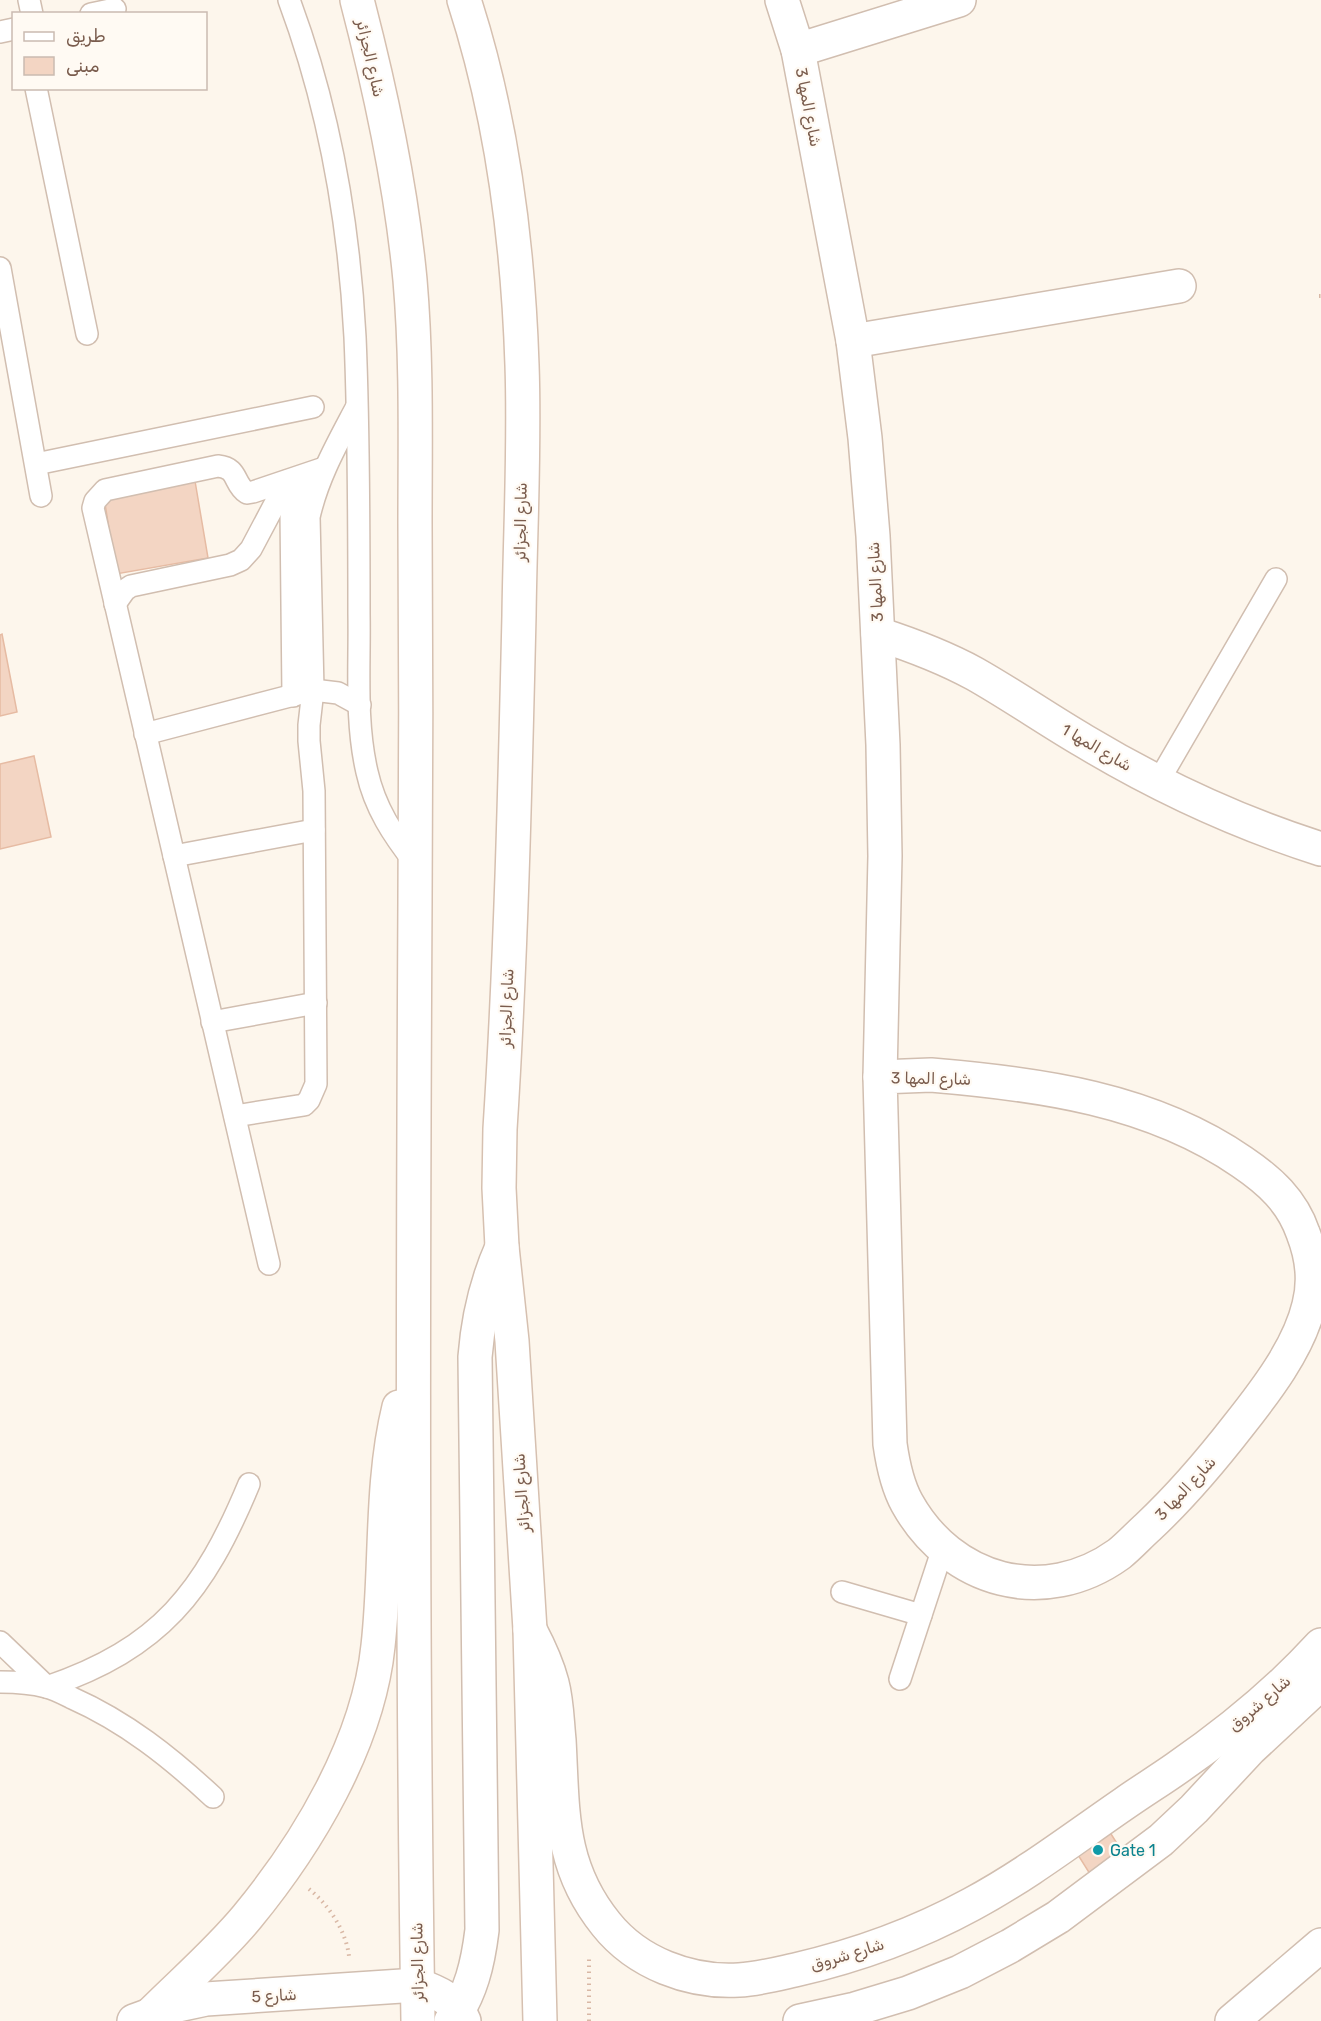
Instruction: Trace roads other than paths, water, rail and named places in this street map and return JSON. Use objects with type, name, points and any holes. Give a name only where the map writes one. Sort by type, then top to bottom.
[{"type":"street","name":"شارع الجزائر","points":[[357,0],[375,70],[389,139],[410,279],[414,349],[416,420],[413,1359],[418,2021]]},
{"type":"street","name":"شارع الجزائر","points":[[464,0],[486,79],[512,223],[519,295],[522,368],[516,726],[499,1188],[502,1247],[512,1341],[530,1630],[540,2021]]},
{"type":"street","name":"شارع المها 3","points":[[782,0],[798,50],[853,341],[866,449],[873,536],[885,856],[880,1077],[890,1444],[895,1474],[906,1502],[922,1527],[943,1548],[967,1566],[995,1578],[1027,1582],[1059,1580],[1091,1570],[1120,1553],[1167,1509],[1210,1462],[1251,1410],[1287,1357],[1310,1305],[1312,1276],[1309,1248],[1299,1221],[1284,1197],[1264,1177],[1229,1153],[1153,1115],[1101,1100],[1023,1084],[931,1075],[880,1077]]},
{"type":"street","name":"شارع المها 3","points":[[798,50],[959,0]]},
{"type":"street","points":[[853,341],[1179,286]]},
{"type":"street","name":"شارع المها 1","points":[[878,634],[928,652],[976,675],[1085,742],[1158,782],[1255,825],[1321,849]]},
{"type":"street","points":[[458,2017],[479,1958],[482,1930],[475,1357],[483,1301],[490,1274],[502,1247]]},
{"type":"street","points":[[143,2017],[226,1940],[247,1917],[311,1826],[344,1763],[371,1687],[378,1649],[389,1461],[398,1410],[413,1359]]},
{"type":"street","name":"شارع شروق","points":[[530,1630],[547,1666],[556,1702],[564,1826],[570,1858],[592,1907],[628,1946],[651,1961],[675,1972],[706,1979],[738,1980],[771,1976],[870,1949],[922,1929],[971,1905],[1018,1877],[1226,1733],[1272,1693],[1321,1645]]},
{"type":"street","name":"شارع شروق","points":[[800,2021],[855,2009],[898,1996],[960,1972],[1058,1917],[1161,1840],[1194,1809],[1250,1749],[1321,1683]]},
{"type":"street","points":[[1126,1802],[1124,1815],[1128,1827],[1137,1836],[1148,1841],[1161,1840]]},
{"type":"street","points":[[1232,2021],[1321,1945]]},
{"type":"street","points":[[417,1986],[434,1990],[448,1999],[458,2017]]},
{"type":"street","name":"شارع 5","points":[[143,2017],[178,2005],[206,2000],[417,1986]]},
{"type":"lane","points":[[289,0],[316,88],[336,170],[349,263],[355,337],[357,408],[360,705],[367,771],[376,802],[387,826],[415,864]]},
{"type":"lane","points":[[101,12],[115,9]]},
{"type":"lane","points":[[36,90],[87,334]]},
{"type":"lane","points":[[0,268],[41,496]]},
{"type":"lane","points":[[36,464],[313,407]]},
{"type":"lane","points":[[303,693],[309,517],[324,468],[357,408]]},
{"type":"lane","points":[[269,1264],[94,515],[95,501],[105,490],[218,466],[231,470],[239,486],[247,493],[324,468]]},
{"type":"lane","points":[[115,604],[124,590],[131,586],[230,565],[241,560],[251,549],[294,478]]},
{"type":"lane","points":[[235,1116],[303,1105],[313,1094],[316,1084],[313,774],[309,725],[303,693],[291,510],[294,478]]},
{"type":"lane","points":[[1158,782],[1276,579]]},
{"type":"lane","points":[[145,734],[303,693],[338,693],[360,705]]},
{"type":"lane","points":[[174,856],[314,830]]},
{"type":"lane","points":[[212,1022],[316,1003]]},
{"type":"lane","points":[[47,1687],[108,1662],[161,1624],[184,1601],[222,1545],[249,1484]]},
{"type":"lane","points":[[900,1679],[943,1548]]},
{"type":"lane","points":[[842,1592],[921,1615]]},
{"type":"lane","points":[[0,1642],[47,1687]]},
{"type":"lane","points":[[0,1682],[47,1687],[84,1703],[136,1733],[183,1769],[213,1797]]},
{"type":"place","name":"Gate 1","points":[[1098,1850]]}]
